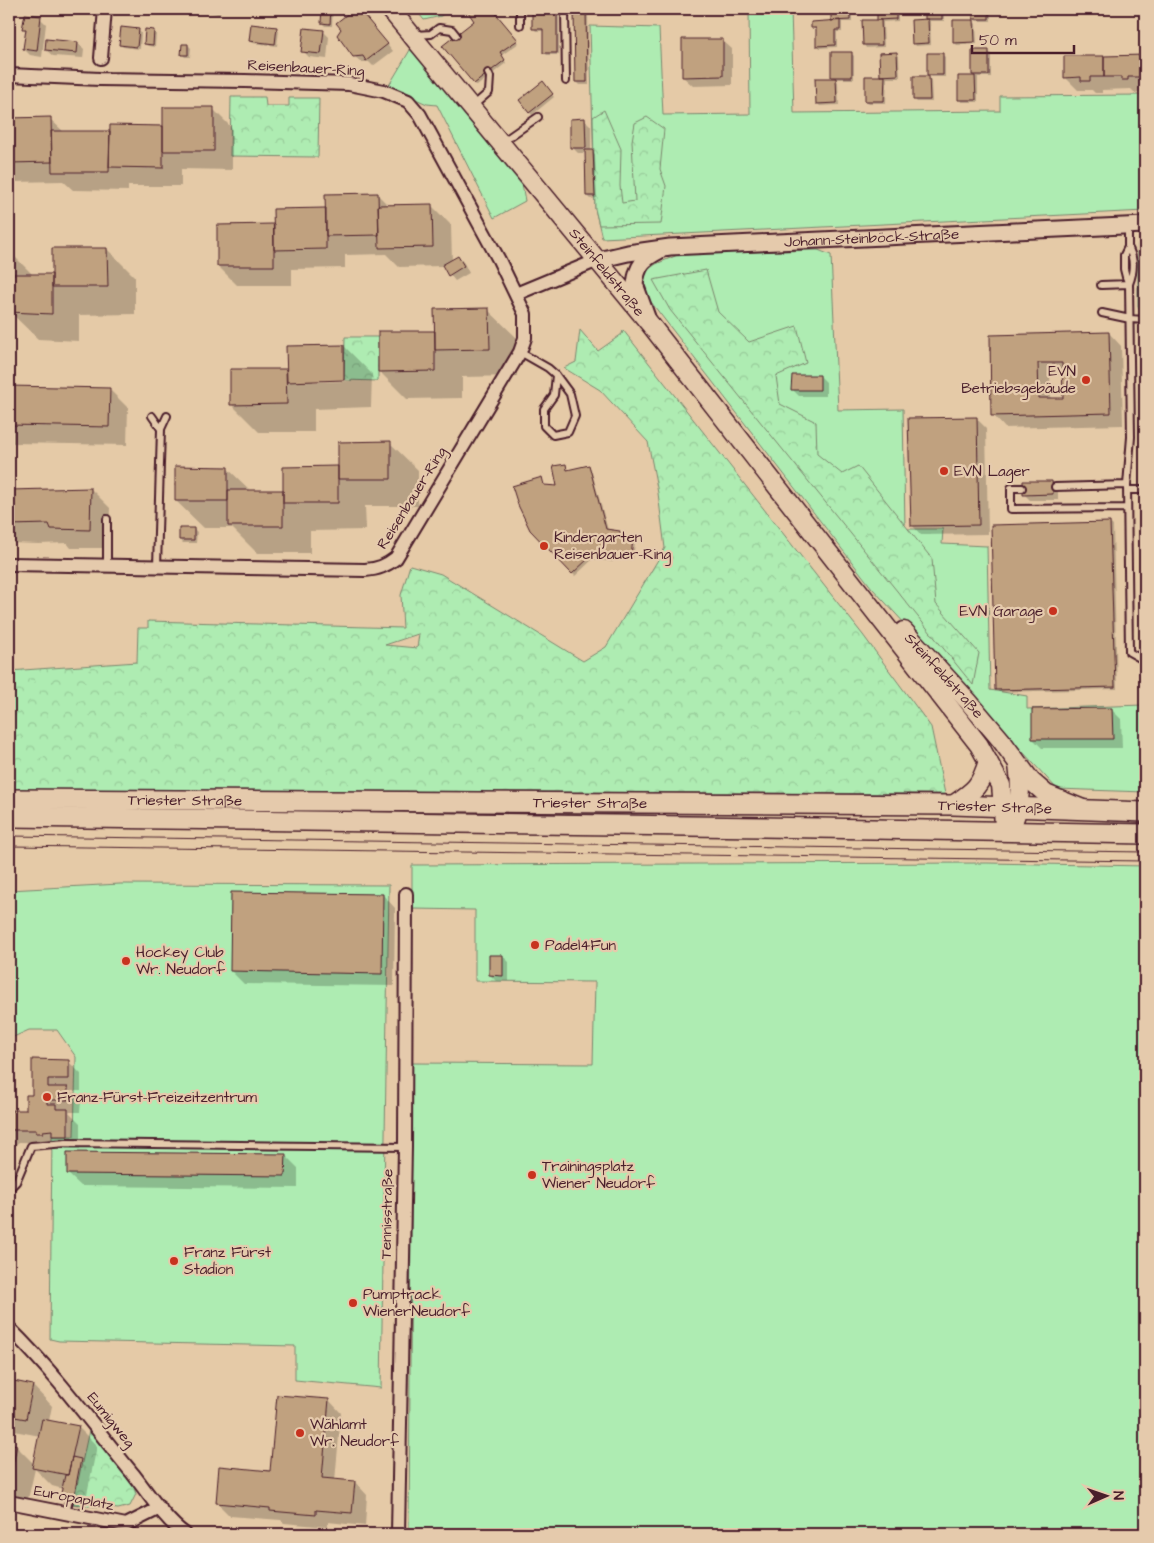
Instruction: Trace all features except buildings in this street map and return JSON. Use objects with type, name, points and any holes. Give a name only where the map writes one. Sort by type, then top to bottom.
[{"type":"main road","name":"Steinfeldstraße","points":[[390,9],[650,324],[980,745],[1011,807]]},
{"type":"main road","name":"Steinfeldstraße","points":[[819,539],[968,701],[1001,740],[1018,764],[1021,786],[1011,807],[1006,831]]},
{"type":"main road","points":[[953,805],[973,791],[982,780],[988,761]]},
{"type":"main road","points":[[1018,764],[1031,781],[1046,794],[1084,809]]},
{"type":"main road","points":[[9,799],[36,808]]},
{"type":"main road","name":"Triester Straße","points":[[36,808],[953,805],[1145,812]]},
{"type":"main road","points":[[9,817],[36,808]]},
{"type":"main road","name":"Triester Straße","points":[[36,808],[1145,834]]},
{"type":"street","points":[[101,58],[104,9]]},
{"type":"street","name":"Reisenbauer-Ring","points":[[9,75],[100,79],[349,84],[384,91],[408,101],[420,115],[525,314],[525,338],[520,352],[396,558],[388,565],[378,569],[365,570],[9,564]]},
{"type":"street","name":"Johann-Steinböck-Straße","points":[[598,260],[628,253],[670,247],[1145,225]]},
{"type":"street","points":[[650,324],[635,284],[636,278],[646,258],[670,247]]},
{"type":"street","points":[[516,294],[598,260]]},
{"type":"street","name":"Tennisstraße","points":[[398,1534],[405,1147],[406,894]]},
{"type":"street","name":"Eumigweg","points":[[9,1328],[53,1374],[160,1508],[180,1531],[186,1534]]},
{"type":"street","name":"Europaplatz","points":[[9,1502],[126,1525],[160,1508]]},
{"type":"lane","points":[[520,9],[520,25]]},
{"type":"lane","points":[[565,9],[566,81]]},
{"type":"lane","points":[[412,35],[432,34],[439,28],[452,30],[456,35]]},
{"type":"lane","points":[[472,106],[489,92],[490,77],[488,74]]},
{"type":"lane","points":[[501,142],[538,117]]},
{"type":"lane","points":[[1128,226],[1128,247],[1133,256],[1132,274],[1129,284],[1131,437],[1127,488],[1129,652],[1145,661]]},
{"type":"lane","points":[[1101,286],[1129,284]]},
{"type":"lane","points":[[1102,313],[1145,320]]},
{"type":"lane","points":[[520,352],[548,368],[556,375],[570,394],[575,416],[568,432],[553,435],[544,426],[544,409],[554,395],[556,375]]},
{"type":"lane","points":[[152,416],[161,429]]},
{"type":"lane","points":[[157,567],[161,429],[167,416]]},
{"type":"lane","points":[[1055,487],[1145,490]]},
{"type":"lane","points":[[1022,488],[1011,488],[1011,509],[1127,508]]},
{"type":"lane","points":[[107,519],[107,566]]},
{"type":"lane","points":[[9,1189],[16,1182],[31,1146],[66,1143],[405,1147]]},
{"type":"lane","points":[[66,1513],[69,1500]]},
{"type":"green space","points":[[415,9],[449,9],[441,16],[424,20]]},
{"type":"green space","points":[[749,9],[791,9],[794,113],[1000,111],[1000,96],[1145,95],[1145,211],[602,238],[595,209],[590,26],[659,28],[663,115],[750,114]]},
{"type":"green space","points":[[413,45],[522,184],[525,201],[494,218],[437,105],[427,104],[388,87]]},
{"type":"green space","points":[[231,97],[265,97],[266,106],[289,106],[289,98],[319,98],[318,157],[230,156]]},
{"type":"green space","points":[[604,110],[621,149],[620,186],[622,203],[635,201],[632,141],[635,123],[647,117],[664,129],[660,169],[666,186],[661,224],[599,225],[595,209],[593,117]]},
{"type":"green space","points":[[1145,235],[1145,311],[1140,310],[1138,307],[1138,244]]},
{"type":"green space","points":[[818,250],[831,255],[838,410],[903,409],[905,529],[943,529],[942,544],[987,546],[990,690],[1027,696],[1027,709],[1143,705],[1145,512],[1145,792],[1057,789],[872,588],[644,293],[643,279],[646,271],[656,264],[680,254]]},
{"type":"green space","points":[[706,270],[718,312],[749,342],[797,326],[806,363],[776,376],[780,404],[816,422],[817,454],[842,474],[858,466],[932,559],[936,604],[979,653],[973,685],[670,310],[653,280]]},
{"type":"green space","points":[[580,330],[598,351],[622,334],[623,330],[863,635],[931,727],[945,794],[9,789],[9,671],[137,662],[138,628],[148,628],[148,621],[403,628],[401,595],[410,565],[441,574],[583,661],[606,647],[665,548],[658,493],[648,442],[600,390],[564,368],[576,362]],"holes":[[[419,634],[417,648],[385,645]]]},
{"type":"green space","points":[[345,337],[378,337],[378,381],[344,380]]},
{"type":"green space","points":[[987,863],[1145,866],[1145,1534],[409,1534],[412,1063],[593,1064],[595,982],[475,981],[475,910],[412,909],[412,865]]},
{"type":"green space","points":[[120,884],[389,885],[381,1388],[295,1380],[295,1346],[59,1341],[50,1339],[52,1136],[74,1136],[76,1057],[57,1030],[29,1030],[9,1039],[9,890]]},
{"type":"green space","points":[[89,1430],[134,1487],[136,1494],[130,1506],[118,1509],[73,1504]]},
{"type":"tram line","points":[[9,836],[1145,852]]},
{"type":"tram line","points":[[9,846],[1145,861]]},
{"type":"place","name":"EVN Betriebsgebäude","points":[[1086,380]]},
{"type":"place","name":"EVN Lager","points":[[944,471]]},
{"type":"place","name":"Kindergarten Reisenbauer-Ring","points":[[544,546]]},
{"type":"place","name":"EVN Garage","points":[[1053,611]]},
{"type":"place","name":"Padel4Fun","points":[[535,945]]},
{"type":"place","name":"Hockey Club Wr. Neudorf","points":[[126,961]]},
{"type":"place","name":"Franz-Fürst-Freizeitzentrum","points":[[47,1097]]},
{"type":"place","name":"Trainingsplatz Wiener Neudorf","points":[[532,1175]]},
{"type":"place","name":"Franz Fürst Stadion","points":[[174,1261]]},
{"type":"place","name":"Pumptrack WienerNeudorf","points":[[353,1303]]},
{"type":"place","name":"Wählamt Wr. Neudorf","points":[[300,1433]]}]
